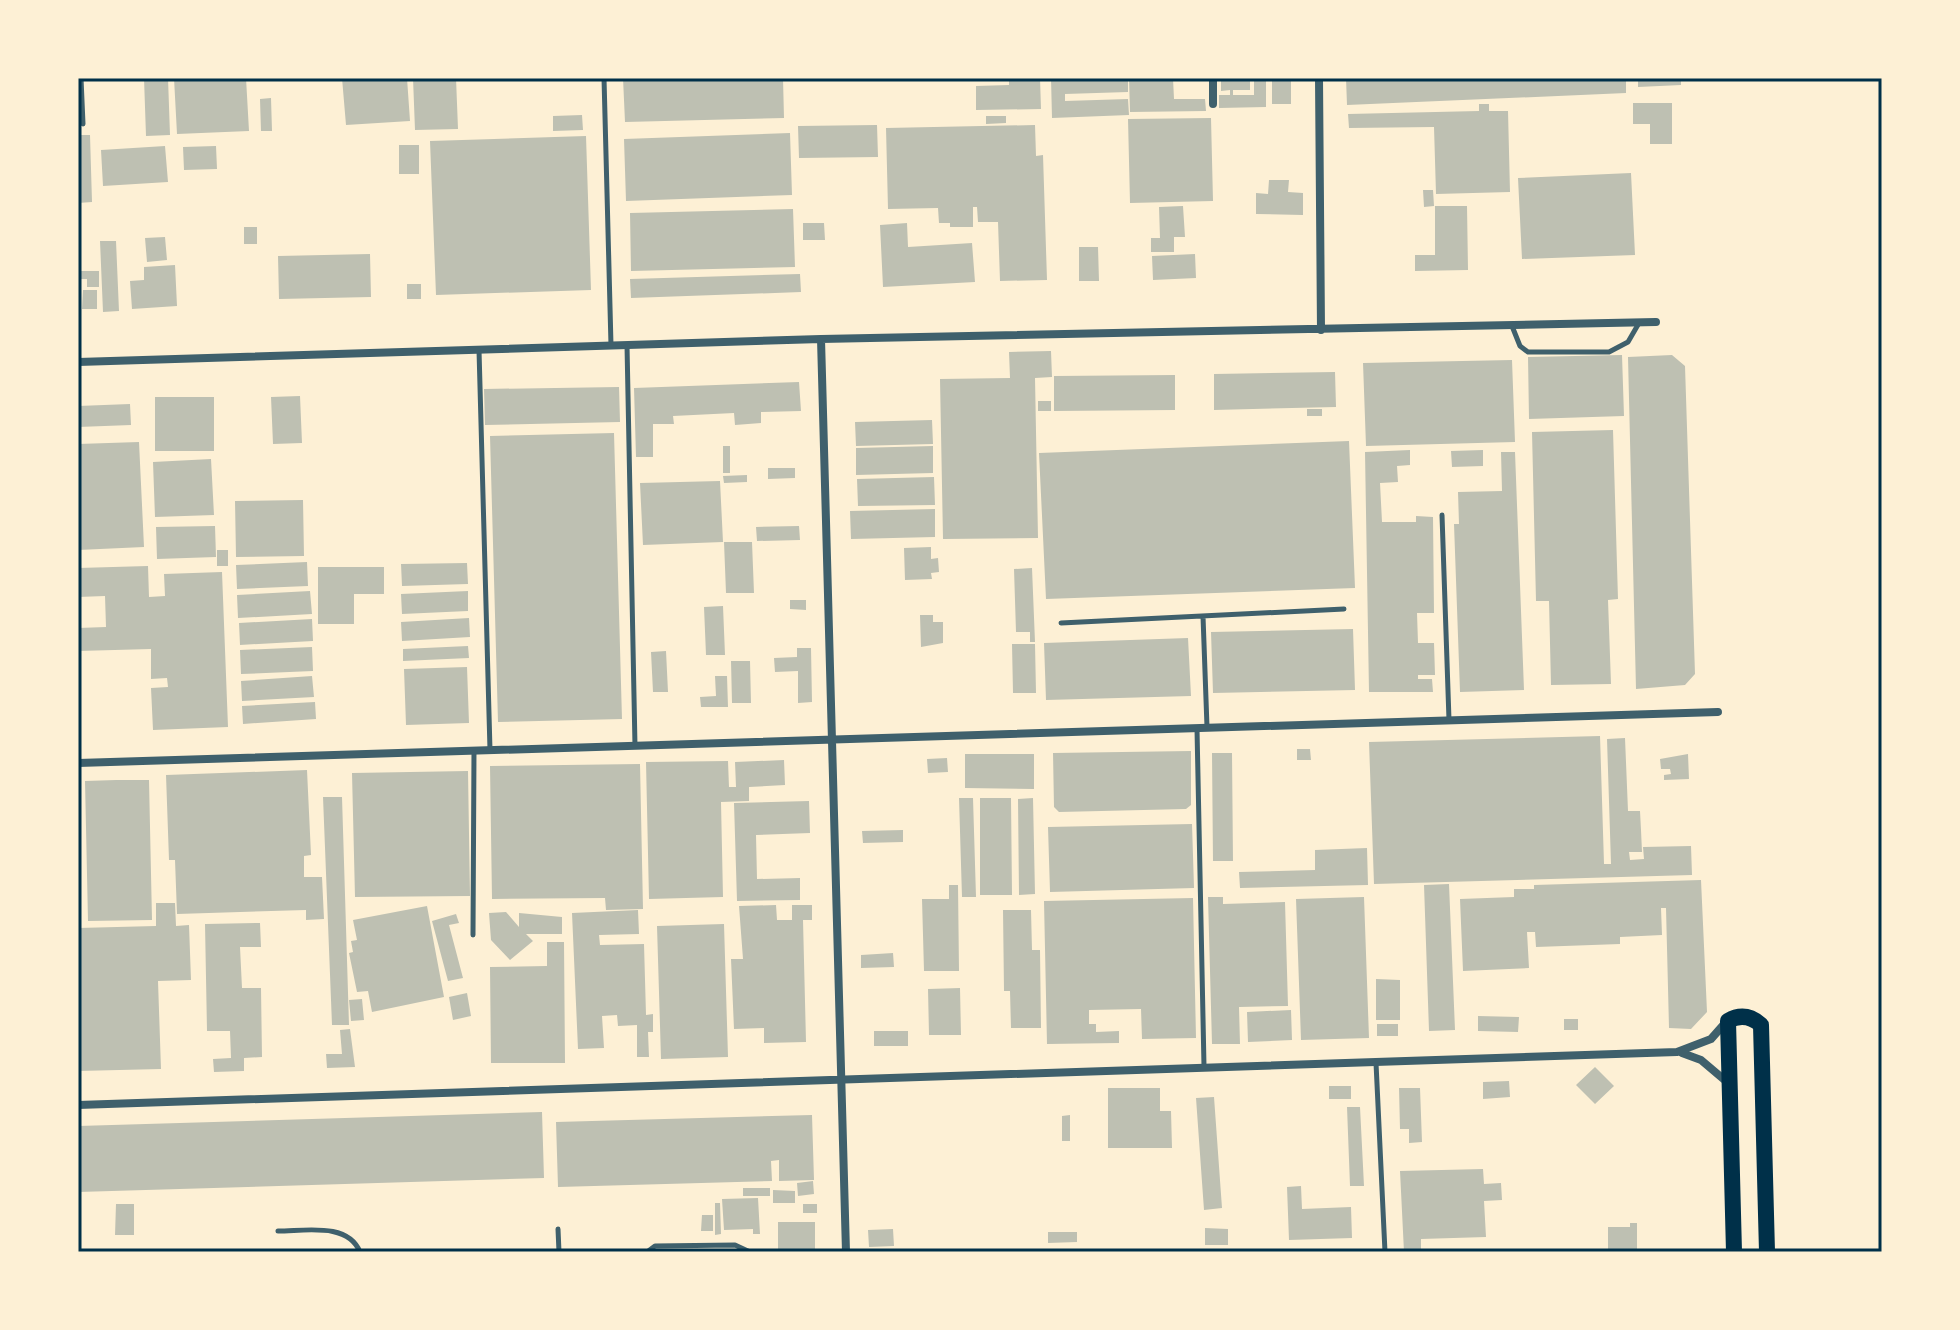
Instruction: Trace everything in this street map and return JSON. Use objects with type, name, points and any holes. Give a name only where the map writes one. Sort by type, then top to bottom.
[{"type":"main road","points":[[1734,1252],[1728,1021],[1745,1016],[1761,1025],[1767,1252]]},
{"type":"street","points":[[1213,78],[1213,104]]},
{"type":"street","points":[[1319,78],[1321,330]]},
{"type":"street","points":[[78,362],[821,339],[1656,322]]},
{"type":"street","points":[[821,339],[846,1252]]},
{"type":"street","points":[[78,763],[1718,712]]},
{"type":"street","points":[[78,1105],[1677,1052],[1711,1039],[1728,1021]]},
{"type":"street","points":[[1677,1052],[1712,1067],[1730,1086]]},
{"type":"lane","points":[[81,78],[83,124]]},
{"type":"lane","points":[[604,78],[611,346]]},
{"type":"lane","points":[[1512,326],[1520,346],[1538,354],[1609,352],[1628,342],[1639,323]]},
{"type":"lane","points":[[627,345],[635,746]]},
{"type":"lane","points":[[479,350],[490,750]]},
{"type":"lane","points":[[1442,515],[1449,721]]},
{"type":"lane","points":[[1061,623],[1344,609]]},
{"type":"lane","points":[[1203,616],[1207,728]]},
{"type":"lane","points":[[1197,729],[1204,1066]]},
{"type":"lane","points":[[473,935],[474,751]]},
{"type":"lane","points":[[1376,1062],[1385,1252]]},
{"type":"lane","points":[[558,1229],[559,1252]]},
{"type":"lane","points":[[278,1231],[342,1232],[354,1241],[360,1252]]},
{"type":"lane","points":[[647,1252],[655,1246],[735,1245],[750,1252]]},
{"type":"building","points":[[144,78],[168,78],[170,135],[146,136]]},
{"type":"building","points":[[174,78],[246,78],[249,131],[177,134]]},
{"type":"building","points":[[342,78],[407,78],[410,121],[346,125]]},
{"type":"building","points":[[413,78],[456,78],[458,129],[415,130]]},
{"type":"building","points":[[623,78],[783,78],[784,118],[625,122]]},
{"type":"building","points":[[1009,78],[1040,78],[1041,109],[976,110],[976,86],[1009,85]]},
{"type":"building","points":[[1051,78],[1128,78],[1128,92],[1065,94],[1065,101],[1128,99],[1129,115],[1052,118]]},
{"type":"building","points":[[1129,78],[1173,78],[1174,99],[1205,99],[1206,111],[1130,112]]},
{"type":"building","points":[[1221,78],[1250,78],[1250,90],[1233,90],[1233,95],[1254,95],[1254,78],[1266,78],[1266,107],[1219,108],[1219,95],[1230,95],[1230,90],[1221,91]]},
{"type":"building","points":[[1272,78],[1291,78],[1291,104],[1272,104]]},
{"type":"building","points":[[1346,78],[1626,78],[1626,93],[1347,105]]},
{"type":"building","points":[[1638,78],[1681,78],[1681,85],[1638,87]]},
{"type":"building","points":[[271,98],[272,131],[261,131],[260,99]]},
{"type":"building","points":[[1633,103],[1672,103],[1672,144],[1650,144],[1650,124],[1633,124]]},
{"type":"building","points":[[1479,104],[1489,104],[1489,111],[1508,111],[1510,192],[1436,194],[1434,127],[1349,128],[1348,114],[1479,111]]},
{"type":"building","points":[[582,115],[583,130],[553,131],[553,116]]},
{"type":"building","points":[[986,116],[1006,116],[1006,123],[986,124]]},
{"type":"building","points":[[1211,118],[1213,201],[1130,203],[1128,119]]},
{"type":"building","points":[[877,125],[878,157],[799,158],[798,126]]},
{"type":"building","points":[[1035,125],[1036,156],[1043,155],[1047,280],[1000,281],[998,222],[978,222],[977,207],[973,207],[973,227],[950,227],[950,223],[939,223],[938,208],[888,209],[886,128]]},
{"type":"building","points":[[790,133],[792,195],[626,201],[624,139]]},
{"type":"building","points":[[78,135],[90,135],[92,202],[78,203]]},
{"type":"building","points":[[586,136],[591,290],[436,295],[430,141]]},
{"type":"building","points":[[399,145],[419,145],[419,174],[399,174]]},
{"type":"building","points":[[165,146],[168,182],[103,186],[101,150]]},
{"type":"building","points":[[216,146],[217,169],[184,170],[183,147]]},
{"type":"building","points":[[1631,173],[1635,255],[1522,259],[1518,178]]},
{"type":"building","points":[[1269,180],[1289,180],[1288,192],[1303,193],[1303,215],[1256,214],[1256,193],[1268,194]]},
{"type":"building","points":[[1423,190],[1433,190],[1434,206],[1424,207]]},
{"type":"building","points":[[1183,206],[1185,237],[1174,237],[1174,252],[1151,252],[1151,238],[1160,238],[1159,207]]},
{"type":"building","points":[[1435,206],[1467,206],[1468,270],[1415,271],[1415,255],[1435,255]]},
{"type":"building","points":[[793,209],[795,267],[631,271],[630,213]]},
{"type":"building","points":[[803,223],[824,223],[825,240],[803,240]]},
{"type":"building","points":[[907,223],[908,247],[972,243],[975,282],[883,287],[880,225]]},
{"type":"building","points":[[244,227],[257,227],[257,244],[244,244]]},
{"type":"building","points":[[165,237],[167,260],[147,262],[145,238]]},
{"type":"building","points":[[100,241],[116,241],[119,311],[103,312]]},
{"type":"building","points":[[1079,247],[1098,247],[1099,281],[1079,281]]},
{"type":"building","points":[[370,254],[371,297],[279,299],[278,256]]},
{"type":"building","points":[[1195,254],[1196,278],[1153,280],[1152,256]]},
{"type":"building","points":[[175,265],[177,306],[132,309],[130,281],[144,280],[144,267]]},
{"type":"building","points":[[78,271],[99,271],[99,287],[87,287],[87,279],[78,279]]},
{"type":"building","points":[[800,274],[801,292],[631,298],[630,279]]},
{"type":"building","points":[[407,284],[421,284],[421,299],[407,299]]},
{"type":"building","points":[[83,290],[97,290],[97,309],[82,309]]},
{"type":"building","points":[[1051,351],[1052,377],[1035,378],[1038,538],[943,539],[940,379],[1010,378],[1009,352]]},
{"type":"building","points":[[1622,355],[1624,416],[1529,419],[1528,357]]},
{"type":"building","points":[[1672,355],[1685,366],[1695,674],[1685,685],[1636,689],[1628,357]]},
{"type":"building","points":[[1512,360],[1515,442],[1366,446],[1363,363]]},
{"type":"building","points":[[1335,372],[1336,407],[1214,410],[1214,374]]},
{"type":"building","points":[[1175,375],[1175,410],[1054,411],[1054,376]]},
{"type":"building","points":[[799,382],[801,411],[761,412],[761,423],[735,425],[734,413],[673,416],[674,424],[653,424],[653,457],[636,457],[634,388]]},
{"type":"building","points":[[619,387],[620,422],[485,425],[484,389]]},
{"type":"building","points":[[300,396],[302,443],[273,444],[271,397]]},
{"type":"building","points":[[155,397],[214,397],[214,451],[155,451]]},
{"type":"building","points":[[1038,401],[1051,401],[1051,411],[1038,411]]},
{"type":"building","points":[[130,404],[131,425],[78,427],[78,406]]},
{"type":"building","points":[[1307,409],[1322,409],[1322,416],[1307,416]]},
{"type":"building","points":[[932,420],[933,444],[856,446],[855,422]]},
{"type":"building","points":[[1613,430],[1618,599],[1608,600],[1611,684],[1551,685],[1549,601],[1536,601],[1532,432]]},
{"type":"building","points":[[614,433],[622,719],[498,722],[490,436]]},
{"type":"building","points":[[1349,441],[1355,588],[1046,599],[1039,453]]},
{"type":"building","points":[[139,442],[144,547],[78,550],[78,444]]},
{"type":"building","points":[[723,446],[730,446],[730,473],[723,473]]},
{"type":"building","points":[[933,446],[933,473],[856,475],[856,448]]},
{"type":"building","points":[[1410,450],[1410,465],[1397,466],[1398,482],[1380,483],[1382,522],[1416,522],[1416,516],[1433,517],[1434,613],[1417,613],[1418,643],[1434,643],[1435,675],[1418,675],[1418,679],[1432,679],[1433,692],[1369,692],[1365,452]]},
{"type":"building","points":[[1483,450],[1483,466],[1452,467],[1451,451]]},
{"type":"building","points":[[1501,452],[1515,452],[1524,690],[1460,692],[1454,524],[1459,524],[1458,492],[1502,491]]},
{"type":"building","points":[[211,459],[214,515],[155,517],[153,462]]},
{"type":"building","points":[[768,468],[795,468],[795,478],[768,479]]},
{"type":"building","points":[[747,475],[747,482],[724,483],[723,476]]},
{"type":"building","points":[[934,477],[935,505],[858,506],[857,479]]},
{"type":"building","points":[[720,481],[723,542],[643,545],[640,483]]},
{"type":"building","points":[[303,500],[304,556],[236,557],[235,501]]},
{"type":"building","points":[[935,509],[935,537],[851,539],[850,511]]},
{"type":"building","points":[[215,526],[216,557],[157,559],[156,527]]},
{"type":"building","points":[[799,526],[800,540],[757,541],[756,527]]},
{"type":"building","points":[[724,542],[752,542],[754,593],[726,593]]},
{"type":"building","points":[[931,547],[931,559],[938,558],[939,572],[931,573],[932,579],[905,580],[904,548]]},
{"type":"building","points":[[217,550],[228,550],[228,566],[217,566]]},
{"type":"building","points":[[307,562],[308,586],[237,589],[236,565]]},
{"type":"building","points":[[467,563],[468,584],[402,586],[401,564]]},
{"type":"building","points":[[148,566],[149,597],[165,596],[164,574],[222,572],[228,727],[153,730],[151,688],[168,687],[167,678],[151,679],[151,649],[78,651],[78,628],[106,627],[105,596],[78,597],[78,568]]},
{"type":"building","points":[[318,567],[384,567],[384,594],[354,594],[354,624],[318,624]]},
{"type":"building","points":[[1032,568],[1035,642],[1030,642],[1030,632],[1016,632],[1014,569]]},
{"type":"building","points":[[310,591],[312,614],[238,618],[237,595]]},
{"type":"building","points":[[468,591],[468,611],[402,614],[401,594]]},
{"type":"building","points":[[790,600],[806,600],[806,610],[790,609]]},
{"type":"building","points":[[723,606],[725,655],[706,655],[704,607]]},
{"type":"building","points":[[920,615],[933,615],[933,622],[943,622],[943,643],[921,647]]},
{"type":"building","points":[[469,618],[470,637],[402,641],[401,622]]},
{"type":"building","points":[[312,619],[313,641],[240,645],[239,623]]},
{"type":"building","points":[[1353,629],[1355,690],[1213,693],[1211,632]]},
{"type":"building","points":[[1188,638],[1191,696],[1046,700],[1044,643]]},
{"type":"building","points":[[1012,644],[1035,644],[1036,693],[1013,693]]},
{"type":"building","points":[[468,646],[469,658],[403,661],[403,649]]},
{"type":"building","points":[[312,647],[313,671],[241,674],[240,650]]},
{"type":"building","points":[[797,648],[811,648],[812,702],[798,703],[798,671],[775,672],[774,658],[797,657]]},
{"type":"building","points":[[666,651],[668,692],[653,692],[651,652]]},
{"type":"building","points":[[731,661],[750,661],[751,703],[732,703]]},
{"type":"building","points":[[467,667],[469,723],[406,725],[404,669]]},
{"type":"building","points":[[312,676],[314,697],[242,701],[241,681]]},
{"type":"building","points":[[715,676],[727,676],[728,707],[701,707],[700,697],[716,696]]},
{"type":"building","points":[[315,702],[316,719],[243,724],[242,706]]},
{"type":"building","points":[[1600,736],[1604,864],[1611,864],[1607,739],[1625,738],[1628,811],[1640,811],[1642,852],[1629,852],[1630,860],[1644,859],[1643,847],[1691,846],[1692,875],[1374,884],[1369,742]]},
{"type":"building","points":[[1297,749],[1310,749],[1311,760],[1297,760]]},
{"type":"building","points":[[1191,751],[1191,805],[1186,809],[1059,812],[1054,807],[1053,753]]},
{"type":"building","points":[[1212,753],[1232,753],[1233,861],[1213,861]]},
{"type":"building","points":[[965,754],[1034,754],[1034,789],[965,788]]},
{"type":"building","points":[[1688,754],[1689,779],[1664,780],[1664,775],[1671,774],[1670,769],[1661,769],[1660,759]]},
{"type":"building","points":[[947,758],[948,772],[928,773],[927,759]]},
{"type":"building","points":[[784,760],[785,785],[749,787],[749,801],[721,802],[723,897],[649,899],[646,762],[728,761],[729,787],[736,787],[735,762]]},
{"type":"building","points":[[640,764],[643,909],[606,910],[605,898],[492,899],[490,766]]},
{"type":"building","points":[[307,770],[311,855],[304,856],[304,877],[322,877],[324,919],[306,920],[306,910],[177,914],[175,860],[169,860],[166,775]]},
{"type":"building","points":[[468,771],[470,896],[355,897],[352,773]]},
{"type":"building","points":[[149,780],[152,920],[88,921],[85,781]]},
{"type":"building","points":[[323,797],[342,797],[349,1025],[332,1025]]},
{"type":"building","points":[[959,798],[973,798],[976,897],[962,897]]},
{"type":"building","points":[[980,798],[1011,798],[1012,895],[980,895]]},
{"type":"building","points":[[1033,798],[1035,894],[1019,895],[1018,799]]},
{"type":"building","points":[[809,801],[810,833],[756,835],[757,879],[800,878],[800,900],[737,901],[734,803]]},
{"type":"building","points":[[1192,824],[1194,888],[1050,892],[1048,827]]},
{"type":"building","points":[[903,830],[903,842],[863,843],[862,831]]},
{"type":"building","points":[[1367,848],[1368,885],[1240,888],[1239,872],[1315,870],[1315,850]]},
{"type":"building","points":[[1701,880],[1707,1012],[1691,1029],[1669,1028],[1666,908],[1661,908],[1662,935],[1620,937],[1620,944],[1536,947],[1535,932],[1527,932],[1529,968],[1463,971],[1460,899],[1514,897],[1514,889],[1534,889],[1534,885]]},
{"type":"building","points":[[1449,884],[1455,1030],[1429,1031],[1424,885]]},
{"type":"building","points":[[949,885],[958,885],[959,971],[924,971],[922,899],[949,899]]},
{"type":"building","points":[[1208,897],[1223,897],[1223,904],[1285,902],[1288,1006],[1239,1007],[1240,1044],[1212,1044]]},
{"type":"building","points":[[1364,897],[1369,1038],[1301,1040],[1296,899]]},
{"type":"building","points":[[1193,898],[1196,1038],[1142,1039],[1141,1009],[1089,1010],[1089,1024],[1096,1024],[1096,1032],[1119,1031],[1119,1043],[1047,1044],[1044,901]]},
{"type":"building","points":[[156,903],[175,903],[176,926],[189,925],[191,980],[158,981],[161,1069],[78,1071],[78,928],[156,926]]},
{"type":"building","points":[[776,905],[777,920],[792,920],[792,905],[812,905],[812,920],[803,920],[806,1042],[764,1043],[764,1028],[734,1029],[731,959],[743,959],[739,906]]},
{"type":"building","points":[[427,906],[444,997],[372,1012],[368,991],[357,992],[349,953],[353,952],[351,941],[357,940],[353,920]]},
{"type":"building","points":[[638,910],[639,934],[599,935],[600,945],[644,944],[646,1015],[653,1014],[653,1032],[648,1032],[649,1057],[637,1057],[637,1025],[618,1026],[617,1015],[602,1016],[604,1048],[578,1049],[572,913]]},
{"type":"building","points":[[1003,910],[1031,910],[1032,950],[1040,950],[1041,1028],[1011,1028],[1010,991],[1004,991]]},
{"type":"building","points":[[506,912],[519,927],[519,913],[562,917],[562,934],[526,934],[533,941],[510,960],[491,940],[489,913]]},
{"type":"building","points":[[456,914],[459,923],[449,925],[463,978],[448,981],[432,921]]},
{"type":"building","points":[[260,923],[261,947],[240,947],[242,988],[261,988],[262,1057],[244,1058],[244,1071],[214,1072],[213,1059],[231,1058],[230,1031],[207,1031],[205,924]]},
{"type":"building","points":[[724,924],[728,1057],[661,1059],[657,926]]},
{"type":"building","points":[[547,942],[564,942],[565,1063],[491,1063],[490,967],[547,966]]},
{"type":"building","points":[[893,953],[894,967],[861,968],[861,955]]},
{"type":"building","points":[[1376,979],[1400,980],[1400,1020],[1376,1020]]},
{"type":"building","points":[[960,988],[961,1035],[929,1035],[928,989]]},
{"type":"building","points":[[467,993],[471,1016],[453,1020],[449,997]]},
{"type":"building","points":[[362,999],[364,1020],[351,1021],[349,1000]]},
{"type":"building","points":[[1291,1010],[1292,1040],[1248,1042],[1247,1012]]},
{"type":"building","points":[[1478,1016],[1519,1017],[1518,1032],[1478,1031]]},
{"type":"building","points":[[1564,1019],[1578,1019],[1578,1030],[1564,1030]]},
{"type":"building","points":[[1377,1024],[1398,1024],[1398,1036],[1377,1036]]},
{"type":"building","points":[[350,1029],[355,1067],[327,1068],[326,1054],[342,1054],[340,1030]]},
{"type":"building","points":[[874,1031],[908,1031],[908,1046],[874,1046]]},
{"type":"building","points":[[1595,1067],[1614,1086],[1595,1104],[1576,1085]]},
{"type":"building","points":[[1509,1081],[1510,1097],[1483,1099],[1483,1082]]},
{"type":"building","points":[[1329,1086],[1351,1086],[1351,1099],[1329,1099]]},
{"type":"building","points":[[1108,1088],[1160,1088],[1160,1111],[1171,1111],[1172,1148],[1108,1148]]},
{"type":"building","points":[[1399,1088],[1420,1088],[1422,1142],[1409,1143],[1409,1129],[1400,1129]]},
{"type":"building","points":[[1214,1097],[1222,1208],[1204,1210],[1196,1098]]},
{"type":"building","points":[[1347,1107],[1360,1107],[1364,1186],[1350,1186]]},
{"type":"building","points":[[542,1112],[544,1178],[78,1192],[78,1126]]},
{"type":"building","points":[[812,1115],[814,1180],[779,1181],[779,1160],[771,1161],[772,1181],[558,1187],[556,1122]]},
{"type":"building","points":[[1070,1115],[1070,1141],[1062,1141],[1062,1116]]},
{"type":"building","points":[[1483,1169],[1484,1184],[1501,1183],[1502,1200],[1484,1201],[1486,1237],[1421,1239],[1421,1252],[1404,1252],[1400,1171]]},
{"type":"building","points":[[813,1181],[814,1194],[798,1196],[797,1183]]},
{"type":"building","points":[[1301,1186],[1302,1209],[1351,1207],[1352,1238],[1289,1240],[1287,1187]]},
{"type":"building","points":[[743,1188],[770,1188],[770,1196],[743,1196]]},
{"type":"building","points":[[773,1190],[795,1191],[795,1203],[773,1203]]},
{"type":"building","points":[[758,1198],[760,1234],[753,1234],[753,1229],[724,1230],[722,1199]]},
{"type":"building","points":[[715,1203],[720,1203],[721,1234],[715,1235]]},
{"type":"building","points":[[116,1204],[134,1204],[134,1235],[115,1235]]},
{"type":"building","points":[[803,1204],[817,1204],[817,1213],[803,1213]]},
{"type":"building","points":[[702,1215],[713,1215],[713,1231],[701,1231]]},
{"type":"building","points":[[778,1222],[815,1222],[815,1252],[778,1252]]},
{"type":"building","points":[[1630,1223],[1637,1223],[1637,1249],[1608,1249],[1608,1227],[1630,1227]]},
{"type":"building","points":[[1205,1228],[1228,1229],[1228,1245],[1205,1245]]},
{"type":"building","points":[[893,1229],[894,1246],[869,1247],[868,1230]]},
{"type":"building","points":[[1048,1232],[1077,1232],[1077,1242],[1048,1243]]}]
